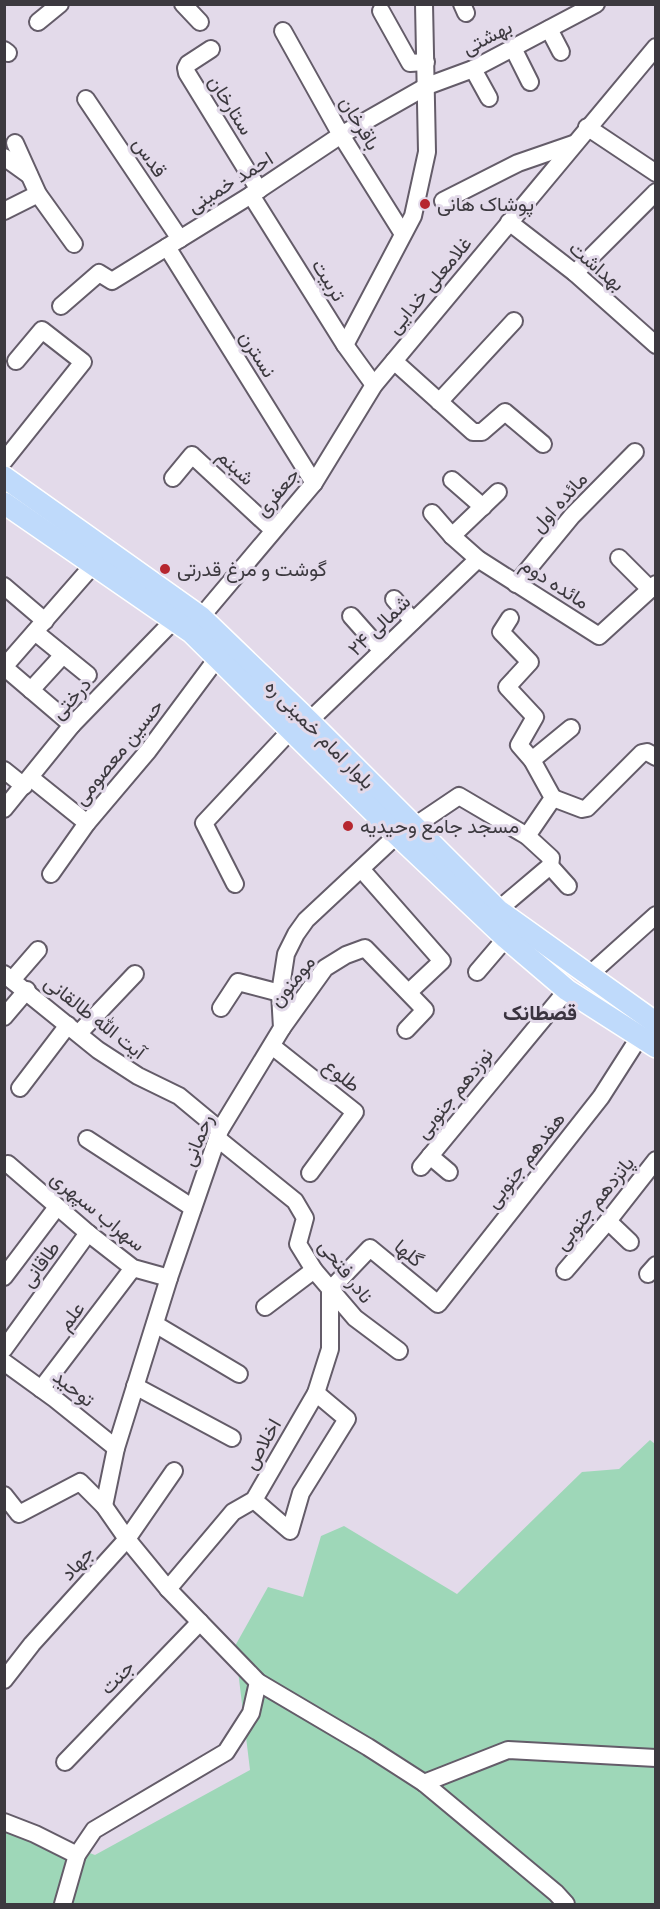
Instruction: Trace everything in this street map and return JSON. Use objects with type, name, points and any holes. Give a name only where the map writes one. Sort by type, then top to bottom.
[{"type":"main road","name":"بلوار امام خمینی ره","points":[[4,477],[201,617],[300,726],[405,831],[506,938],[567,990],[650,1036]]},
{"type":"main road","name":"بلوار امام خمینی ره","points":[[4,503],[191,632],[300,726]]},
{"type":"main road","name":"بلوار امام خمینی ره","points":[[405,831],[498,910],[588,976],[650,1036]]},
{"type":"street","points":[[38,22],[60,4]]},
{"type":"street","points":[[183,4],[200,22]]},
{"type":"street","points":[[345,345],[413,216],[427,152],[424,4]]},
{"type":"street","name":"بهشتی","points":[[427,86],[473,69],[596,4]]},
{"type":"street","points":[[381,11],[410,63],[426,62]]},
{"type":"street","points":[[549,29],[561,52]]},
{"type":"street","name":"باقرخان","points":[[283,32],[341,135],[403,234]]},
{"type":"street","name":"غلامعلی خدایی","points":[[374,385],[656,47]]},
{"type":"street","points":[[513,48],[530,82]]},
{"type":"street","name":"ستارخان","points":[[211,49],[188,64],[187,73],[255,193]]},
{"type":"street","points":[[473,69],[489,98]]},
{"type":"street","name":"احمد خمینی","points":[[61,306],[99,273],[112,281],[255,193],[341,135],[427,86]]},
{"type":"street","name":"قدس","points":[[86,99],[173,243]]},
{"type":"street","points":[[587,128],[656,173]]},
{"type":"street","points":[[15,143],[38,194],[74,244]]},
{"type":"street","points":[[443,201],[518,164],[574,144]]},
{"type":"street","points":[[4,157],[30,176]]},
{"type":"street","points":[[575,273],[656,192]]},
{"type":"street","name":"تربیت","points":[[255,193],[345,345],[374,385]]},
{"type":"street","points":[[4,211],[38,194]]},
{"type":"street","name":"بهداشت","points":[[509,222],[575,273],[656,345]]},
{"type":"street","name":"نسترن","points":[[173,243],[314,483]]},
{"type":"street","points":[[439,402],[514,321]]},
{"type":"street","points":[[4,461],[84,362],[42,330],[16,361]]},
{"type":"street","points":[[394,361],[473,432],[482,432],[505,412],[543,444]]},
{"type":"street","name":"جعفری","points":[[201,617],[314,483],[374,385]]},
{"type":"street","name":"مائده اول","points":[[516,584],[572,516],[635,452]]},
{"type":"street","name":"شبنم","points":[[173,478],[192,455],[273,530]]},
{"type":"street","points":[[453,480],[483,507]]},
{"type":"street","points":[[452,536],[498,492]]},
{"type":"street","name":"مائده دوم","points":[[432,513],[452,536],[478,559],[599,636],[652,586]]},
{"type":"street","points":[[619,558],[652,586]]},
{"type":"street","name":"۲۴ شمالی","points":[[235,884],[204,823],[300,726],[478,559]]},
{"type":"street","points":[[72,725],[4,667],[94,564]]},
{"type":"street","points":[[4,586],[63,655],[88,675]]},
{"type":"street","points":[[394,599],[413,621]]},
{"type":"street","points":[[351,616],[382,651]]},
{"type":"street","points":[[510,618],[501,632],[530,662],[507,687],[535,717],[519,745],[532,760],[553,798],[582,809],[587,808],[642,753],[654,756]]},
{"type":"street","name":"درختی","points":[[4,809],[72,725],[174,620]]},
{"type":"street","points":[[31,690],[63,655]]},
{"type":"street","name":"حسین معصومی","points":[[51,874],[87,823],[148,751],[218,657]]},
{"type":"street","points":[[532,760],[571,728]]},
{"type":"street","points":[[4,770],[27,782],[87,823]]},
{"type":"street","points":[[282,1028],[280,993],[286,954],[306,920],[405,831],[459,796],[527,836],[551,858],[550,866],[498,910]]},
{"type":"street","points":[[527,836],[553,798]]},
{"type":"street","points":[[550,866],[568,886]]},
{"type":"street","points":[[362,870],[442,961],[409,992]]},
{"type":"street","points":[[588,976],[656,915]]},
{"type":"street","points":[[477,972],[506,938]]},
{"type":"street","name":"مومنون","points":[[282,1028],[325,968],[346,955],[365,948],[425,1010],[406,1030]]},
{"type":"street","points":[[8,977],[38,950]]},
{"type":"street","points":[[20,1088],[74,1029],[135,974]]},
{"type":"street","name":"آیت الله طالقانی","points":[[8,977],[27,990],[98,1050],[138,1076],[179,1096],[218,1134]]},
{"type":"street","points":[[221,1008],[238,982],[280,993]]},
{"type":"street","points":[[4,1017],[27,990]]},
{"type":"street","name":"نوزدهم جنوبی","points":[[449,1172],[425,1162],[567,990]]},
{"type":"street","name":"رحمانی","points":[[104,1506],[116,1448],[135,1386],[218,1134],[282,1028]]},
{"type":"street","name":"هفدهم جنوبی","points":[[438,1304],[650,1036]]},
{"type":"street","name":"طلوع","points":[[272,1046],[355,1112],[310,1173]]},
{"type":"street","name":"نادر فتحی","points":[[218,1134],[295,1200],[304,1218],[298,1244],[314,1270],[355,1318],[399,1351]]},
{"type":"street","points":[[87,1139],[193,1208]]},
{"type":"street","name":"پانزدهم جنوبی","points":[[565,1271],[656,1160]]},
{"type":"street","name":"سهراب سپهری","points":[[8,1164],[88,1233],[133,1268],[170,1278]]},
{"type":"street","points":[[6,1273],[57,1207]]},
{"type":"street","points":[[608,1221],[630,1242]]},
{"type":"street","name":"طاقانی","points":[[4,1349],[88,1233]]},
{"type":"street","name":"گلها","points":[[330,1290],[370,1248],[438,1304]]},
{"type":"street","name":"علم","points":[[42,1389],[133,1268]]},
{"type":"street","points":[[264,1307],[314,1270]]},
{"type":"street","name":"اخلاص","points":[[168,1589],[233,1512],[254,1500],[316,1393],[330,1349],[330,1290]]},
{"type":"street","points":[[155,1324],[238,1374]]},
{"type":"street","name":"توحید","points":[[4,1362],[116,1448]]},
{"type":"street","points":[[135,1386],[232,1438]]},
{"type":"street","points":[[254,1500],[290,1531],[302,1493],[347,1419],[316,1393]]},
{"type":"street","name":"جهاد","points":[[4,1680],[32,1644],[127,1539],[174,1471]]},
{"type":"street","points":[[4,1495],[19,1514],[80,1482],[104,1506],[127,1539],[168,1589],[258,1682],[424,1783],[556,1893],[566,1905]]},
{"type":"street","name":"جنت","points":[[65,1762],[200,1622]]},
{"type":"street","points":[[63,1905],[77,1855],[94,1830],[226,1752],[251,1713],[258,1682]]},
{"type":"street","points":[[424,1783],[508,1750],[656,1758]]},
{"type":"street","points":[[4,1822],[35,1834],[77,1855]]},
{"type":"green space","points":[[650,1440],[655,1444],[655,1904],[5,1904],[4,1821],[95,1855],[250,1770],[235,1646],[268,1587],[303,1597],[321,1536],[344,1526],[457,1594],[582,1472],[619,1469]]},
{"type":"place","name":"پوشاک هانی","points":[[425,204]]},
{"type":"place","name":"گوشت و مرغ قدرتی","points":[[165,569]]},
{"type":"place","name":"مسجد جامع وحیدیه","points":[[348,826]]},
{"type":"district","name":"قصطانک","points":[[540,1013]]}]
